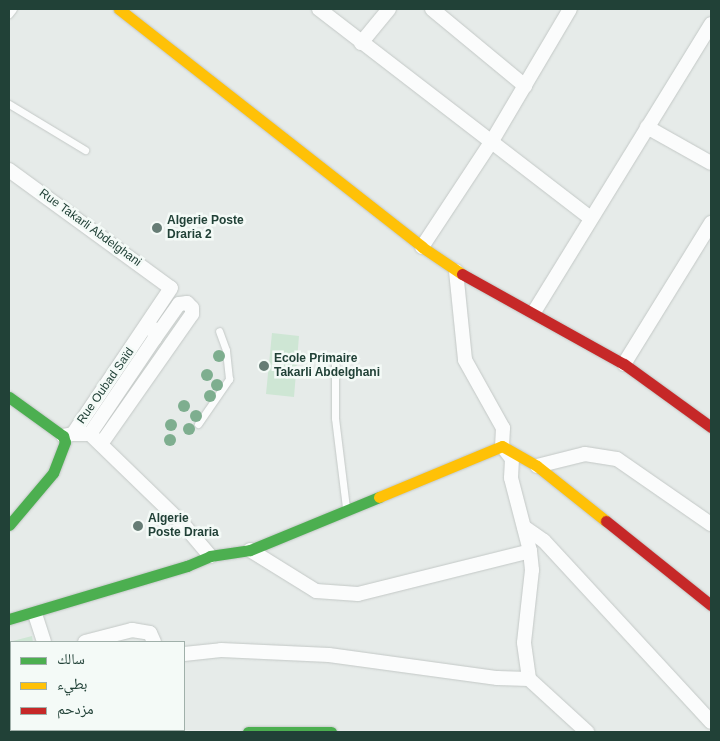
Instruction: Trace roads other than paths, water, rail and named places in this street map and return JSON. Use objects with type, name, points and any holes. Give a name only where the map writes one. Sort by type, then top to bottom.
[{"type":"street","points":[[120,9],[422,247],[456,271],[534,312],[624,364],[711,426]]},
{"type":"street","points":[[319,9],[590,218]]},
{"type":"street","points":[[361,43],[389,9]]},
{"type":"street","points":[[432,9],[525,86]]},
{"type":"street","points":[[422,247],[492,141],[570,9]]},
{"type":"street","points":[[534,312],[590,218],[711,24]]},
{"type":"street","points":[[647,126],[711,163]]},
{"type":"street","name":"Rue Takarli Abdelghani","points":[[9,170],[171,288]]},
{"type":"street","points":[[624,364],[711,223]]},
{"type":"street","points":[[456,271],[465,360],[503,428],[502,446],[512,459],[511,478],[530,551],[532,570],[524,643],[529,679]]},
{"type":"street","name":"Rue Oubad Saïd","points":[[9,525],[60,463],[68,435],[153,319],[171,288]]},
{"type":"street","points":[[90,434],[179,304],[187,303],[192,308],[193,314],[101,444]]},
{"type":"street","points":[[153,319],[155,338]]},
{"type":"street","points":[[9,397],[68,435],[90,434],[183,524],[210,556]]},
{"type":"street","points":[[502,446],[537,466],[711,605]]},
{"type":"street","points":[[9,619],[36,614],[187,566],[210,556],[250,550],[502,446]]},
{"type":"street","points":[[537,466],[584,454],[617,459],[711,524]]},
{"type":"street","points":[[524,527],[544,540],[711,722]]},
{"type":"street","points":[[250,550],[316,591],[358,594],[530,551]]},
{"type":"street","points":[[36,614],[44,641]]},
{"type":"street","points":[[90,641],[132,630],[150,633],[154,641]]},
{"type":"street","points":[[185,654],[221,650],[329,655],[497,678],[529,679],[588,732]]},
{"type":"street","points":[[248,732],[261,730],[331,732]]},
{"type":"lane","points":[[9,14],[13,9]]},
{"type":"lane","points":[[9,104],[85,150]]},
{"type":"lane","points":[[198,424],[229,379],[226,350],[219,331]]},
{"type":"lane","points":[[335,361],[335,418],[346,510]]},
{"type":"place","name":"Algerie Poste Draria 2","points":[[157,228]]},
{"type":"place","name":"Ecole Primaire Takarli Abdelghani","points":[[264,366]]},
{"type":"place","name":"Algerie Poste Draria","points":[[138,526]]}]
